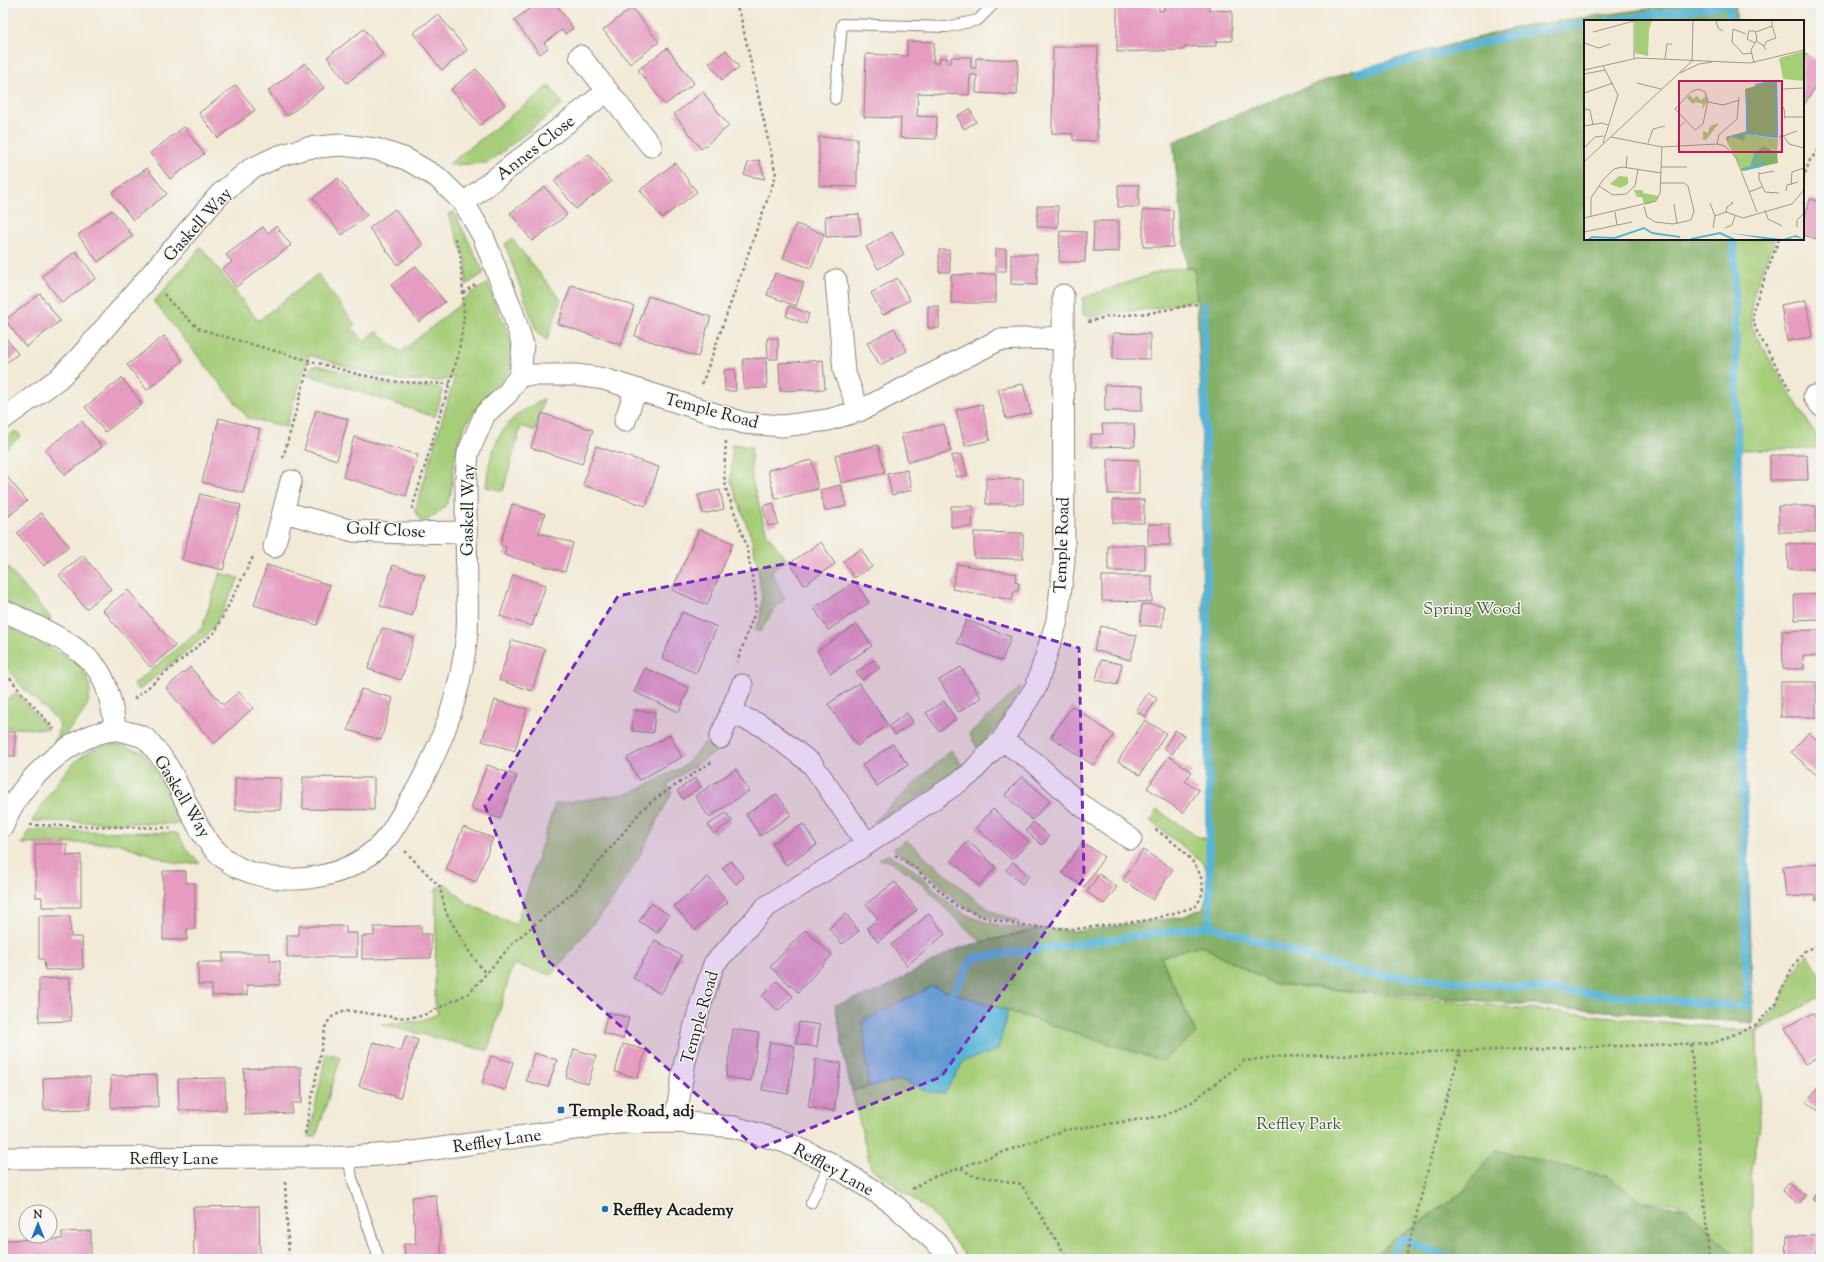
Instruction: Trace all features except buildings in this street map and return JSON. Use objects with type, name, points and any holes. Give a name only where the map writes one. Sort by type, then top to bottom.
[{"type":"street","points":[[580,56],[606,92],[651,146]]},
{"type":"street","name":"Annes Close","points":[[464,203],[606,92]]},
{"type":"street","name":"Gaskell Way","points":[[3,419],[58,379],[78,359],[220,194],[251,169],[279,156],[307,148],[341,146],[376,149],[406,159],[437,177],[464,203],[483,236],[513,313],[523,345],[520,375],[507,394],[484,414],[468,453],[466,476],[467,632],[460,679],[448,723],[433,760],[414,796],[388,836],[366,857],[343,870],[315,877],[287,880],[261,876],[237,867],[216,850],[199,828],[162,757],[144,737],[114,721]]},
{"type":"street","points":[[836,280],[844,371],[859,411]]},
{"type":"street","name":"Temple Road","points":[[675,1122],[685,1061],[701,1003],[714,964],[766,907],[867,844],[970,775],[1002,740],[1036,687],[1057,621],[1064,561],[1063,295]]},
{"type":"street","name":"Temple Road","points":[[520,375],[576,375],[597,378],[744,423],[783,426],[828,420],[859,411],[999,340],[1063,330]]},
{"type":"street","points":[[625,421],[636,389]]},
{"type":"street","points":[[274,547],[291,481]]},
{"type":"street","name":"Golf Close","points":[[284,512],[353,531],[404,533],[466,532]]},
{"type":"street","points":[[3,610],[65,642],[84,655],[100,673],[114,721],[57,756],[44,766],[26,788],[3,825]]},
{"type":"street","points":[[720,738],[742,685]]},
{"type":"street","points":[[730,712],[760,725],[812,764],[867,844]]},
{"type":"street","points":[[1002,740],[1034,762],[1078,803],[1131,839]]},
{"type":"street","name":"Reffley Lane","points":[[3,1158],[348,1157],[406,1153],[617,1123],[675,1122],[734,1127],[785,1142],[830,1163],[891,1202],[942,1248],[948,1259]]},
{"type":"lane","points":[[835,100],[842,24],[947,27],[978,20],[995,3]]},
{"type":"lane","points":[[348,1157],[352,1178],[379,1259]]},
{"type":"lane","points":[[810,1203],[830,1163]]},
{"type":"path","points":[[694,408],[776,174],[741,18],[734,3]]},
{"type":"path","points":[[1804,176],[1810,160],[1821,147]]},
{"type":"path","points":[[404,533],[458,356],[464,320],[463,280],[460,253],[452,232]]},
{"type":"path","points":[[1779,240],[1754,307],[1753,318],[1756,330],[1796,400],[1818,401]]},
{"type":"path","points":[[151,276],[171,303],[198,328],[357,374],[398,382],[450,384]]},
{"type":"path","points":[[1063,330],[1106,317],[1149,313],[1197,304]]},
{"type":"path","points":[[291,481],[279,474],[310,360]]},
{"type":"path","points":[[726,438],[724,458],[726,489],[746,544],[755,591],[756,609],[733,672],[742,685]]},
{"type":"path","points":[[114,721],[139,694],[214,632],[259,545],[274,547]]},
{"type":"path","points":[[3,668],[18,690],[54,728],[48,743],[57,756]]},
{"type":"path","points":[[306,1157],[304,1139],[326,1024],[332,1017],[344,1010],[398,1018],[422,1016],[469,993],[515,941],[575,891],[642,810],[656,798],[726,753],[720,738]]},
{"type":"path","points":[[867,844],[891,853],[914,867],[957,906],[980,916],[1022,926],[1076,929],[1149,920],[1195,907],[1202,896],[1202,884],[1199,870],[1186,854],[1175,843],[1146,823],[1131,839]]},
{"type":"path","points":[[3,825],[199,828]]},
{"type":"path","points":[[388,836],[440,887],[446,913],[470,953],[486,974]]},
{"type":"path","points":[[891,1202],[928,1179],[1065,1130],[1164,1116],[1192,1102],[1244,1061],[1273,1057],[1714,1043],[1756,1025],[1775,1004],[1790,972],[1802,952],[1821,943]]},
{"type":"path","points":[[1691,1044],[1709,1259]]},
{"type":"path","points":[[1408,1259],[1406,1258],[1433,1148],[1460,1051]]},
{"type":"path","points":[[960,1168],[970,1175],[1021,1184],[1068,1259]]},
{"type":"path","points":[[284,1175],[289,1259]]},
{"type":"highlighted area","points":[[789,563],[1079,648],[1084,878],[941,1077],[757,1149],[545,958],[485,806],[618,596]]},
{"type":"green space","name":"Spring Wood","points":[[1690,3],[1736,3],[1736,20],[1584,20],[1584,240],[1737,240],[1737,450],[1753,1023],[1273,984],[1200,945],[1161,957],[1196,1034],[1162,1061],[932,986],[863,1021],[869,1087],[852,1091],[835,1005],[879,991],[956,949],[982,942],[1039,929],[1079,931],[1182,917],[1203,908],[1208,888],[1210,867],[1212,687],[1209,680],[1203,621],[1202,418],[1194,268],[1187,268],[1173,142],[1259,105],[1351,71],[1522,26]]},
{"type":"green space","points":[[549,86],[563,104],[488,163],[449,164]]},
{"type":"green space","points":[[454,212],[484,273],[466,285],[466,260],[448,214]]},
{"type":"green space","points":[[512,239],[561,300],[547,340],[537,333],[505,244]]},
{"type":"green space","points":[[1737,240],[1775,240],[1756,286],[1751,310],[1751,322],[1754,333],[1821,444],[1821,448],[1737,450]]},
{"type":"green space","points":[[201,247],[258,321],[318,274],[355,325],[352,328],[364,341],[376,331],[401,352],[458,306],[467,296],[488,283],[509,336],[512,348],[512,362],[507,375],[482,402],[464,428],[456,455],[450,497],[441,511],[433,517],[421,522],[415,511],[455,376],[441,381],[399,380],[364,372],[309,355],[286,427],[248,418],[154,302]]},
{"type":"green space","points":[[1194,268],[1197,300],[1152,309],[1106,313],[1093,317],[1083,315],[1083,298],[1167,269]]},
{"type":"green space","points":[[317,365],[395,386],[439,387],[443,391],[435,417],[309,375],[312,366]]},
{"type":"green space","points":[[544,399],[535,431],[521,426],[503,491],[486,487],[491,457],[503,430],[517,415]]},
{"type":"green space","points":[[16,431],[21,436],[3,451],[3,439]]},
{"type":"green space","points":[[732,444],[752,447],[752,480],[767,534],[787,560],[771,571],[785,599],[773,610],[760,632],[755,630],[760,619],[762,598],[758,568],[751,537],[731,481]]},
{"type":"green space","points":[[3,562],[51,618],[46,624],[3,601]]},
{"type":"green space","points":[[220,573],[239,578],[216,623],[208,634],[139,690],[133,685],[202,628]]},
{"type":"green space","points":[[3,623],[76,662],[85,674],[89,685],[90,696],[86,706],[81,716],[73,726],[54,744],[60,726],[58,721],[21,686],[3,662]]},
{"type":"green space","points":[[1022,686],[1001,722],[978,749],[969,734]]},
{"type":"green space","points":[[17,693],[48,729],[3,728],[3,702]]},
{"type":"green space","points":[[704,743],[718,750],[667,784],[672,792],[638,858],[613,899],[551,975],[513,964],[488,1051],[381,1024],[420,1021],[438,1014],[435,1003],[436,888],[446,884],[467,903],[516,925],[555,804],[632,793],[686,765]]},
{"type":"green space","points":[[119,745],[143,752],[156,771],[181,824],[32,821],[59,780],[76,761],[85,754],[98,748]]},
{"type":"green space","points":[[951,750],[962,765],[943,781],[885,818],[874,821]]},
{"type":"green space","points":[[1157,810],[1198,837],[1209,839],[1210,875],[1200,860],[1150,821]]},
{"type":"green space","points":[[30,830],[177,833],[187,850],[200,863],[178,864],[117,843],[22,844]]},
{"type":"green space","points":[[906,840],[973,898],[990,910],[1020,923],[983,915],[958,903],[938,882],[895,851],[894,848]]},
{"type":"green space","points":[[888,855],[907,865],[956,908],[965,914],[985,922],[1018,928],[1039,929],[982,942],[963,926],[913,876],[890,862],[879,859]]},
{"type":"green space","name":"Reffley Park","points":[[1200,945],[1273,984],[1756,1031],[1778,1005],[1799,963],[1808,954],[1821,976],[1821,996],[1757,1032],[1760,1125],[1752,1169],[1752,1259],[1738,1259],[1676,1203],[1634,1202],[1596,1174],[1496,1150],[1463,1192],[1367,1259],[968,1259],[931,1212],[871,1168],[852,1091],[869,1086],[932,986],[1162,1061],[1196,1033],[1161,957]]},
{"type":"green space","points":[[326,1053],[341,1057],[316,1137],[309,1137]]},
{"type":"green space","points":[[1495,1150],[1607,1176],[1644,1203],[1686,1208],[1739,1259],[1367,1259],[1463,1192]]},
{"type":"water","points":[[932,986],[1008,1011],[998,1050],[964,1061],[945,1093],[928,1092],[901,1080],[869,1087],[863,1021]]},
{"type":"waterway","points":[[1614,20],[1730,4],[1730,20]]},
{"type":"waterway","points":[[1358,73],[1527,32],[1584,24]]},
{"type":"waterway","points":[[953,992],[973,958],[1210,926],[1360,973],[1747,1007],[1734,240]]},
{"type":"waterway","points":[[1204,304],[1210,926]]},
{"type":"waterway","points":[[1389,1259],[1402,1239],[1454,1259]]},
{"type":"place","name":"Temple Road, adj","points":[[561,1110]]},
{"type":"place","name":"Reffley Academy","points":[[605,1209]]}]
